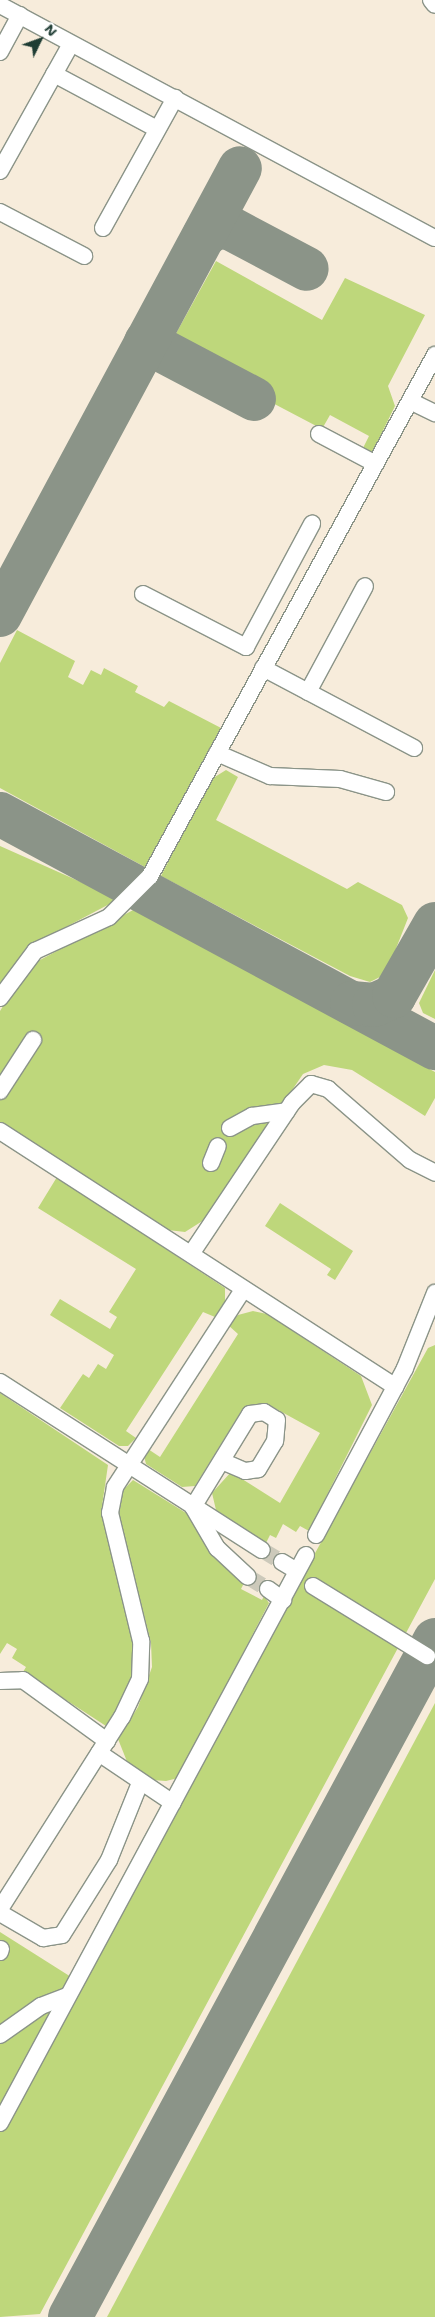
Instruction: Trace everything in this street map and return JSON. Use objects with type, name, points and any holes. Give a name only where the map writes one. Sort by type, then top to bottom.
[{"type":"lane","points":[[431,0],[435,5]]},
{"type":"lane","points":[[0,5],[435,238]]},
{"type":"lane","points":[[0,52],[20,15]]},
{"type":"lane","points":[[0,171],[71,44]]},
{"type":"lane","points":[[54,74],[157,128]]},
{"type":"lane","points":[[103,228],[175,98]]},
{"type":"lane","points":[[0,212],[84,256]]},
{"type":"lane","points":[[0,998],[35,951],[109,917],[132,897],[153,871],[435,355]]},
{"type":"lane","points":[[410,401],[435,413]]},
{"type":"lane","points":[[320,434],[376,464]]},
{"type":"lane","points":[[246,647],[312,524]]},
{"type":"lane","points":[[308,692],[366,586]]},
{"type":"lane","points":[[144,594],[246,647],[265,663],[308,692],[414,748]]},
{"type":"lane","points":[[217,753],[270,776],[340,779],[386,792]]},
{"type":"lane","points":[[0,1091],[34,1040]]},
{"type":"lane","points":[[191,1254],[303,1088],[320,1085],[410,1160],[435,1173]]},
{"type":"lane","points":[[230,1128],[252,1116],[287,1111]]},
{"type":"lane","points":[[3,1139],[191,1254],[243,1290],[395,1387]]},
{"type":"lane","points":[[211,1163],[218,1146]]},
{"type":"lane","points":[[140,1783],[109,1860],[62,1935],[43,1938],[0,1911],[103,1747],[142,1671],[141,1641],[110,1513],[115,1487],[127,1465],[243,1290]]},
{"type":"lane","points":[[316,1535],[395,1387],[435,1293]]},
{"type":"lane","points":[[0,1382],[262,1550]]},
{"type":"lane","points":[[193,1507],[222,1462]]},
{"type":"lane","points":[[193,1507],[218,1548],[248,1576]]},
{"type":"lane","points":[[0,2122],[306,1555]]},
{"type":"lane","points":[[282,1562],[297,1571]]},
{"type":"lane","points":[[313,1586],[427,1656]]},
{"type":"lane","points":[[268,1590],[283,1600]]},
{"type":"lane","points":[[0,1682],[23,1680],[103,1747],[140,1783],[173,1803]]},
{"type":"lane","points":[[0,2035],[41,2006],[67,1996]]},
{"type":"green space","points":[[216,261],[322,320],[345,278],[425,315],[388,386],[395,406],[372,453],[362,450],[369,436],[330,415],[322,429],[168,348]]},
{"type":"green space","points":[[17,630],[75,661],[68,677],[83,685],[91,670],[101,675],[104,668],[138,686],[135,692],[164,707],[169,701],[223,729],[145,867],[0,788],[0,663]]},
{"type":"green space","points":[[226,770],[238,777],[216,820],[347,889],[358,882],[402,905],[408,918],[386,974],[370,982],[350,976],[161,876],[210,780]]},
{"type":"green space","points":[[0,846],[119,899],[26,948],[0,987]]},
{"type":"green space","points":[[135,909],[435,1072],[435,1098],[425,1116],[352,1070],[324,1065],[303,1074],[204,1220],[185,1232],[168,1230],[0,1122],[0,1011],[27,967]]},
{"type":"green space","points":[[435,970],[435,1019],[423,1013],[419,1003]]},
{"type":"green space","points":[[57,1177],[225,1288],[225,1302],[215,1317],[203,1312],[126,1431],[136,1438],[128,1446],[119,1446],[60,1408],[83,1374],[89,1378],[98,1364],[106,1369],[114,1355],[50,1315],[60,1299],[110,1329],[117,1317],[109,1312],[136,1269],[38,1208]]},
{"type":"green space","points":[[280,1203],[353,1251],[335,1280],[327,1275],[331,1269],[265,1226]]},
{"type":"green space","points":[[253,1311],[267,1314],[361,1376],[372,1405],[309,1531],[300,1526],[296,1532],[283,1524],[276,1538],[270,1535],[266,1543],[216,1510],[212,1493],[231,1472],[280,1503],[320,1433],[269,1405],[254,1405],[242,1410],[195,1486],[182,1487],[146,1464],[144,1456],[148,1449],[160,1457],[238,1334],[228,1325],[238,1315]]},
{"type":"green space","points":[[435,1345],[435,1579],[40,2314],[0,2317],[0,1932],[79,1982],[428,1348]]},
{"type":"green space","points":[[0,1393],[108,1465],[101,1513],[132,1631],[135,1666],[125,1695],[106,1726],[23,1672],[26,1667],[12,1658],[17,1649],[7,1643],[0,1654]]},
{"type":"green space","points":[[133,1480],[186,1513],[219,1558],[245,1581],[241,1589],[262,1600],[264,1596],[269,1603],[178,1778],[166,1781],[152,1780],[128,1764],[118,1739],[138,1707],[152,1667],[151,1643],[119,1515],[123,1490]]},
{"type":"green space","points":[[435,1703],[435,2317],[107,2317]]},
{"type":"taxiway","points":[[0,615],[240,168]]},
{"type":"taxiway","points":[[204,236],[214,228],[228,227],[307,269]]},
{"type":"taxiway","points":[[146,342],[254,399]]},
{"type":"taxiway","points":[[0,814],[435,1048]]},
{"type":"taxiway","points":[[352,1003],[374,1005],[394,996],[435,924]]},
{"type":"taxiway","points":[[70,2317],[435,1640]]},
{"type":"tunnel","points":[[262,1550],[282,1562]]},
{"type":"tunnel","points":[[248,1577],[268,1589]]}]
